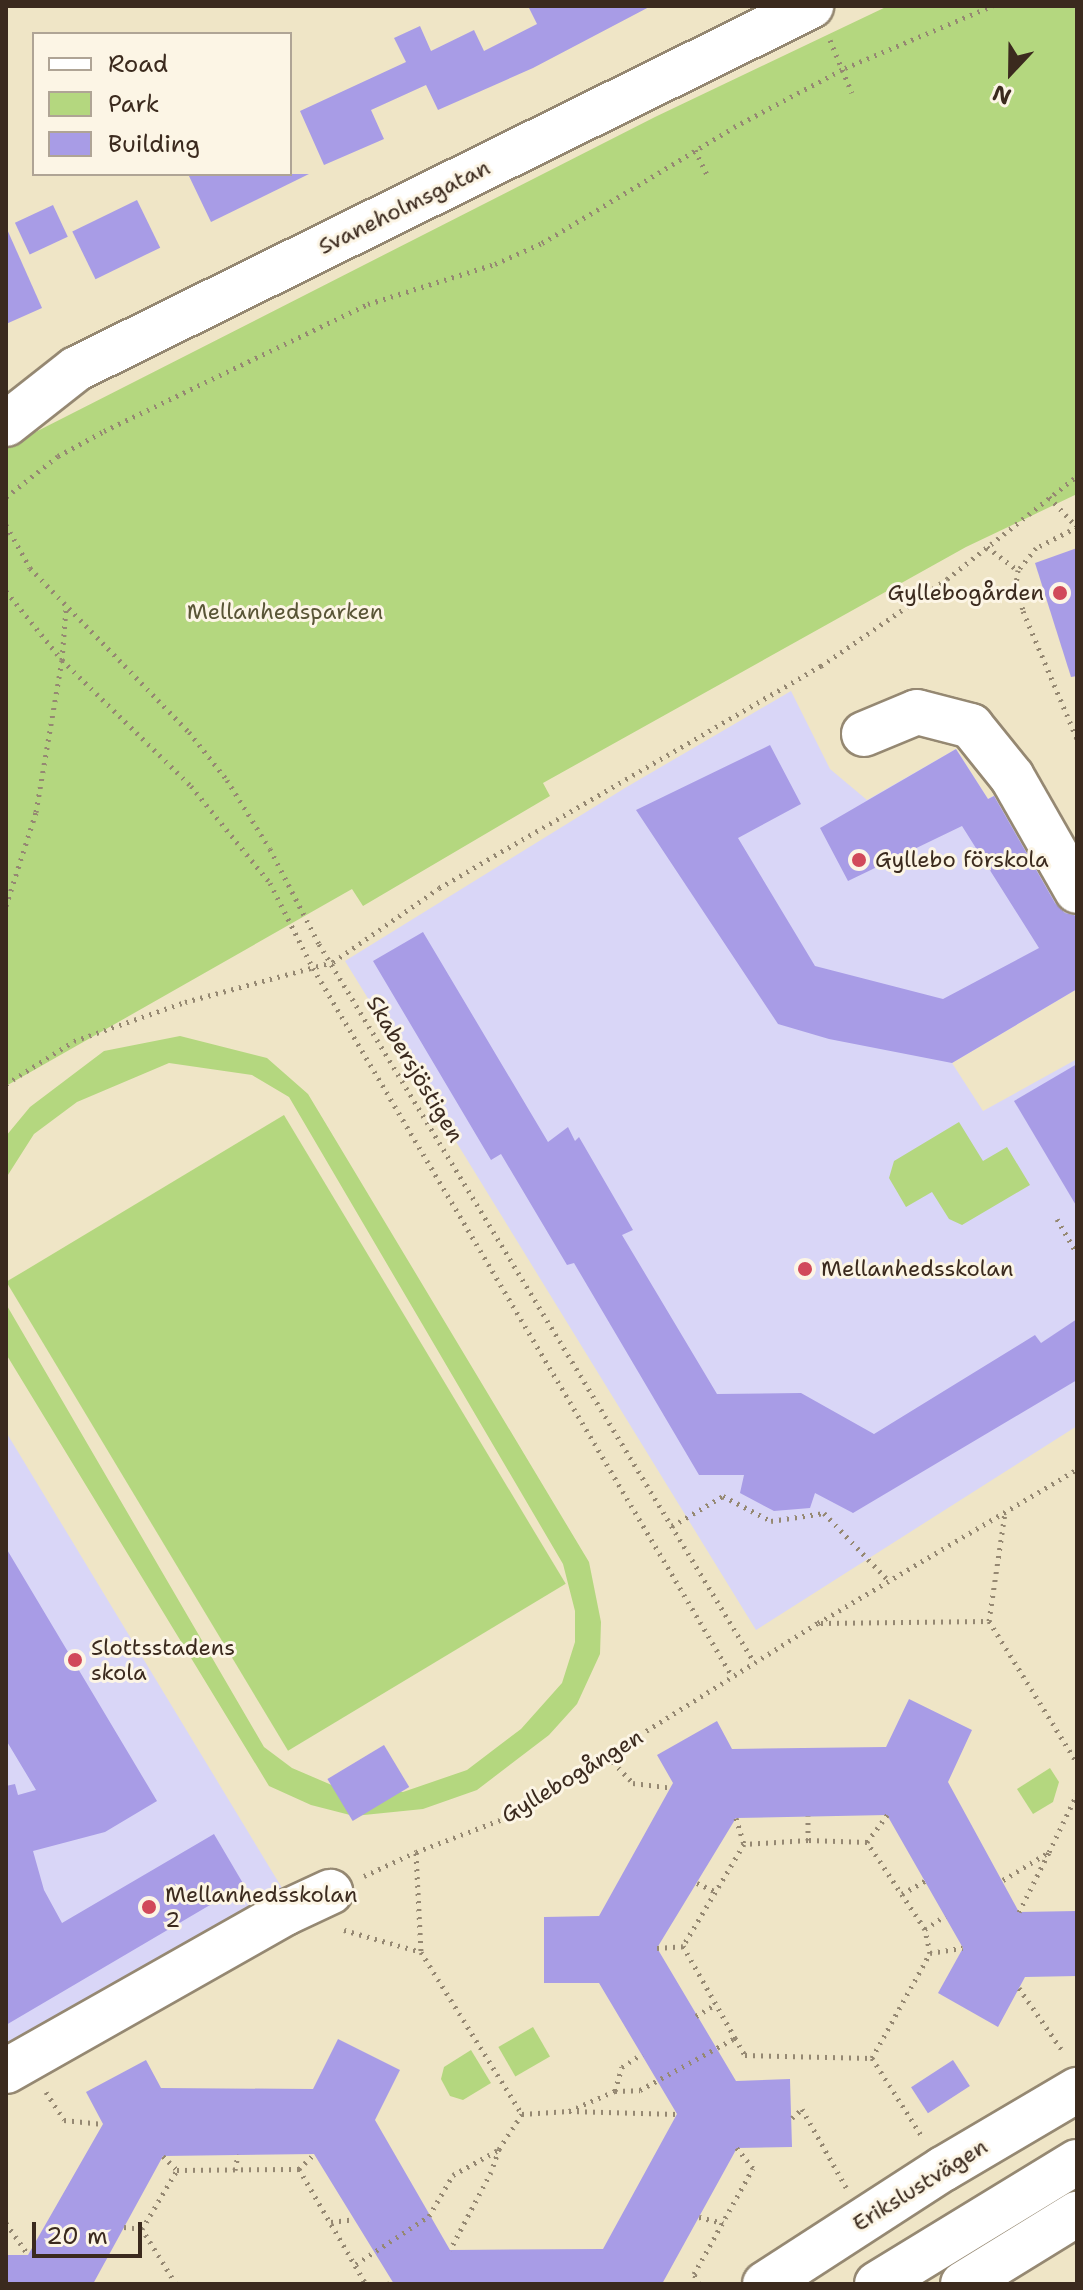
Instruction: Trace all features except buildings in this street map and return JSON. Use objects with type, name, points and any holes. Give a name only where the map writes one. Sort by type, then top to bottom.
[{"type":"street","name":"Svaneholmsgatan","points":[[6,424],[76,369],[809,14]]},
{"type":"street","points":[[864,734],[917,712],[971,726],[1012,777],[1077,891]]},
{"type":"street","points":[[23,2076],[285,1913],[330,1892]]},
{"type":"street","name":"Erikslustvägen","points":[[765,2284],[943,2169],[1073,2075]]},
{"type":"street","points":[[877,2284],[1077,2162]]},
{"type":"street","points":[[963,2284],[1077,2214]]},
{"type":"path","points":[[6,497],[58,456],[104,431],[368,304],[495,264],[542,243],[695,150],[843,69],[992,6]]},
{"type":"path","points":[[809,14],[843,69],[852,93]]},
{"type":"path","points":[[695,150],[708,177]]},
{"type":"path","points":[[6,1084],[74,1041],[185,1002],[333,962],[439,888],[678,745],[821,666],[947,579],[1077,476]]},
{"type":"path","points":[[1049,497],[1077,527],[1036,548],[1018,570],[1016,584],[1023,611],[1077,739]]},
{"type":"path","name":"Skabersjöstigen","points":[[6,525],[30,568],[189,732],[227,780],[270,849],[319,944],[333,962],[754,1662]]},
{"type":"path","points":[[987,547],[1018,570]]},
{"type":"path","points":[[6,591],[62,660],[191,786],[270,883],[313,968],[732,1676]]},
{"type":"path","points":[[6,906],[36,812],[62,660],[66,608]]},
{"type":"path","points":[[1057,1219],[1077,1253]]},
{"type":"path","name":"Gyllebogången","points":[[330,1892],[416,1852],[511,1816],[754,1662],[1077,1469]]},
{"type":"path","points":[[672,1526],[723,1496],[771,1521],[824,1513],[889,1581]]},
{"type":"path","points":[[1005,1511],[989,1621],[1077,1763]]},
{"type":"path","points":[[818,1623],[989,1621]]},
{"type":"path","points":[[607,1756],[633,1783],[671,1788]]},
{"type":"path","points":[[1019,1912],[1077,1794]]},
{"type":"path","points":[[867,1842],[887,1815]]},
{"type":"path","points":[[808,1816],[808,1840]]},
{"type":"path","points":[[683,1946],[744,1844],[736,1818]]},
{"type":"path","points":[[744,1844],[808,1840],[867,1842]]},
{"type":"path","points":[[867,1842],[925,1929],[930,1953],[872,2058]]},
{"type":"path","points":[[416,1852],[421,1952],[522,2114]]},
{"type":"path","points":[[1003,1880],[1049,1852]]},
{"type":"path","points":[[902,1894],[926,1880]]},
{"type":"path","points":[[697,1883],[714,1891]]},
{"type":"path","points":[[285,1913],[421,1952]]},
{"type":"path","points":[[925,1929],[945,1916]]},
{"type":"path","points":[[657,1948],[683,1946]]},
{"type":"path","points":[[683,1946],[745,2055],[872,2058]]},
{"type":"path","points":[[930,1953],[963,1948]]},
{"type":"path","points":[[1019,1988],[1073,2075]]},
{"type":"path","points":[[696,2016],[716,2004]]},
{"type":"path","points":[[569,2111],[615,2091],[640,2090],[735,2038]]},
{"type":"path","points":[[615,2091],[622,2067],[642,2054]]},
{"type":"path","points":[[872,2058],[943,2169]]},
{"type":"path","points":[[23,2076],[64,2120],[103,2124]]},
{"type":"path","points":[[792,2118],[802,2109],[823,2146]]},
{"type":"path","points":[[522,2114],[569,2111],[677,2114]]},
{"type":"path","points":[[450,2250],[491,2172],[499,2149],[522,2114]]},
{"type":"path","points":[[699,2284],[694,2274],[753,2168],[737,2148]]},
{"type":"path","points":[[356,2264],[429,2216],[453,2175],[499,2149]]},
{"type":"path","points":[[235,2170],[238,2154]]},
{"type":"path","points":[[163,2156],[177,2170],[235,2170],[299,2169],[314,2154]]},
{"type":"path","points":[[299,2169],[366,2284]]},
{"type":"path","points":[[142,2229],[177,2170]]},
{"type":"path","points":[[699,2217],[723,2223]]},
{"type":"path","points":[[331,2222],[354,2219]]},
{"type":"path","points":[[6,2223],[28,2255]]},
{"type":"path","points":[[124,2227],[142,2229]]},
{"type":"path","points":[[142,2229],[176,2284]]},
{"type":"path","points":[[387,2284],[393,2283]]},
{"type":"shaded area","name":"Mellanhedsskolan","points":[[791,691],[830,769],[867,800],[956,749],[988,799],[1009,787],[1077,909],[1077,989],[952,1063],[983,1111],[1077,1059],[1077,1426],[756,1630],[345,961],[625,788]]},
{"type":"shaded area","name":"Slottsstadens skola","points":[[6,1432],[282,1888],[6,2045]]},
{"type":"green space","name":"Mellanhedsparken","points":[[888,6],[1077,6],[1077,494],[966,547],[543,783],[550,796],[363,906],[352,889],[6,1086],[6,447],[655,117]]},
{"type":"green space","points":[[180,1036],[267,1058],[308,1094],[589,1562],[601,1622],[600,1654],[577,1704],[549,1735],[477,1790],[423,1809],[354,1816],[311,1805],[269,1786],[6,1354],[6,1304],[264,1747],[292,1768],[334,1786],[403,1792],[467,1770],[521,1729],[562,1683],[575,1642],[575,1611],[563,1564],[289,1097],[252,1075],[169,1063],[77,1102],[34,1134],[6,1178],[6,1136],[30,1107],[104,1051]]},
{"type":"green space","points":[[284,1115],[566,1584],[288,1751],[6,1282]]},
{"type":"green space","points":[[959,1122],[983,1161],[1007,1147],[1030,1185],[962,1225],[949,1219],[932,1192],[906,1207],[889,1178],[894,1161]]},
{"type":"green space","points":[[1050,1768],[1059,1782],[1053,1802],[1033,1814],[1017,1789]]},
{"type":"green space","points":[[533,2027],[550,2056],[515,2076],[498,2047]]},
{"type":"green space","points":[[471,2050],[491,2083],[463,2100],[450,2096],[441,2079],[444,2067]]},
{"type":"place","name":"Gyllebogården","points":[[1060,593]]},
{"type":"place","name":"Gyllebo förskola","points":[[859,860]]},
{"type":"place","name":"Mellanhedsskolan","points":[[805,1269]]},
{"type":"place","name":"Slottsstadens skola","points":[[75,1660]]},
{"type":"place","name":"Mellanhedsskolan 2","points":[[149,1907]]}]
